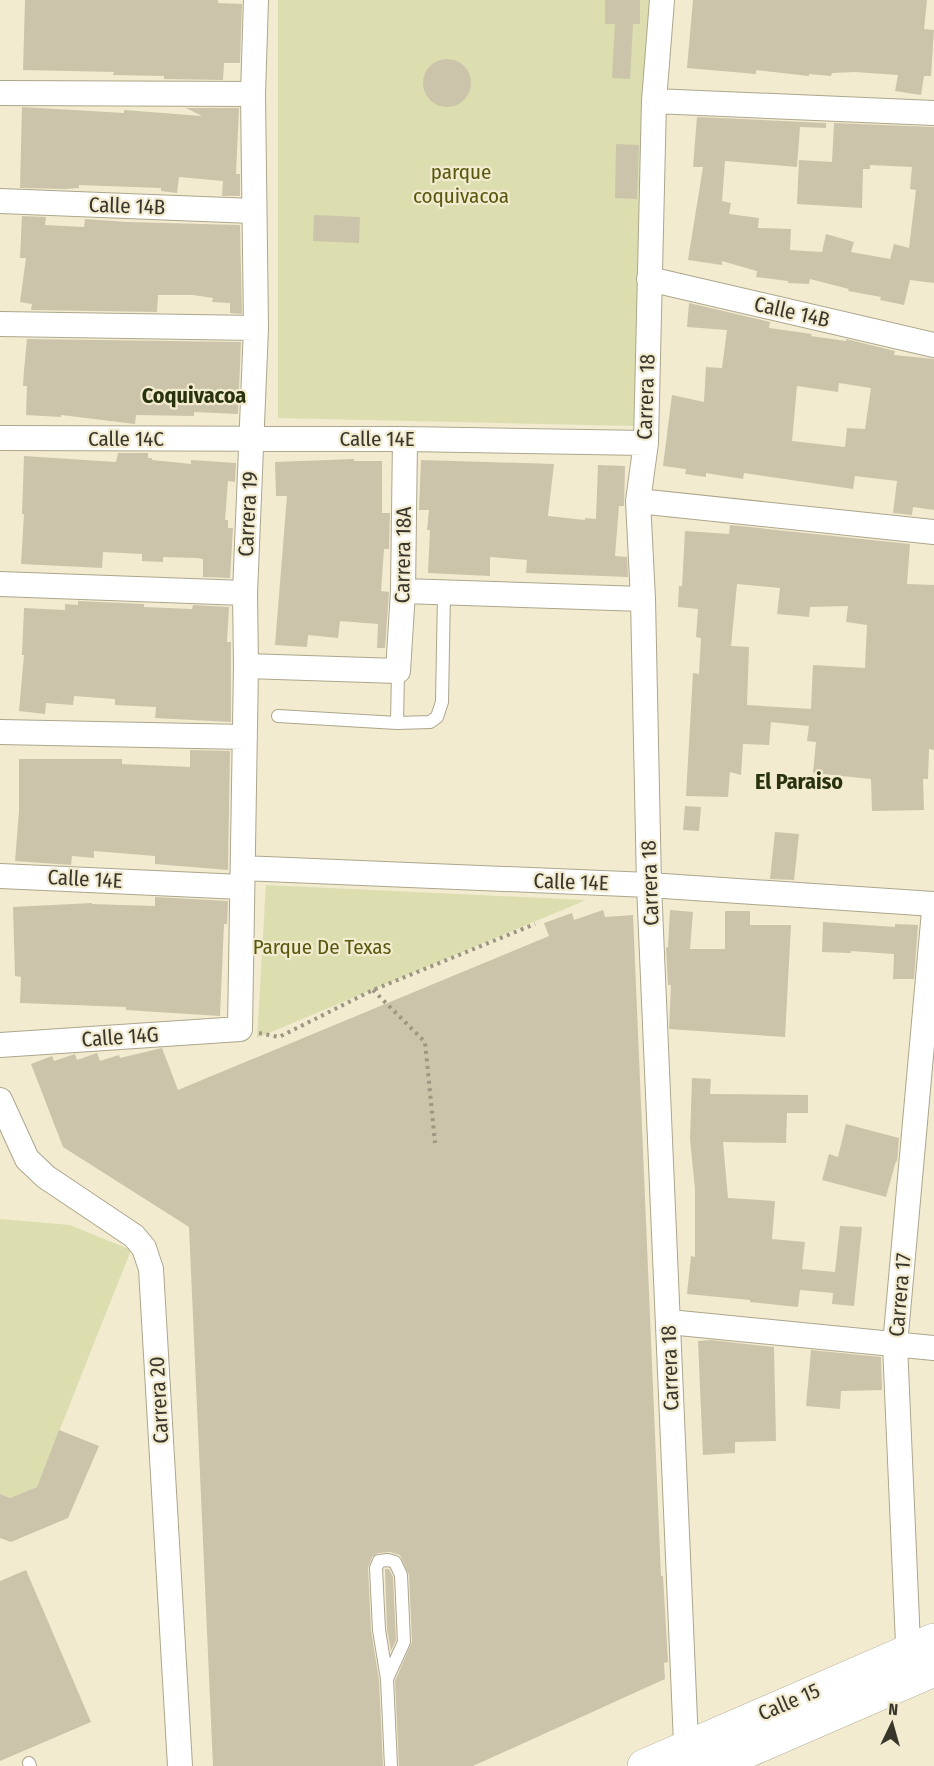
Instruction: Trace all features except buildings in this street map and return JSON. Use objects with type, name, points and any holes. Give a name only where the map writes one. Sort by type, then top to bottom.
[{"type":"highway","name":"Calle 15","points":[[644,1766],[687,1756],[921,1661]]},
{"type":"highway","name":"Calle 15","points":[[713,1766],[921,1661]]},
{"type":"street","name":"Carrera 19","points":[[240,1029],[246,666],[245,593],[256,328],[253,94],[256,0]]},
{"type":"street","name":"Carrera 18","points":[[662,0],[654,101],[646,443],[638,501],[644,599],[649,885],[687,1756]]},
{"type":"street","points":[[0,93],[253,94]]},
{"type":"street","points":[[654,101],[934,113]]},
{"type":"street","name":"Calle 14B","points":[[0,201],[253,211]]},
{"type":"street","name":"Calle 14B","points":[[649,279],[934,345]]},
{"type":"street","points":[[0,324],[256,328]]},
{"type":"street","name":"Calle 14C","points":[[0,438],[252,439]]},
{"type":"street","name":"Calle 14E","points":[[252,439],[646,443]]},
{"type":"street","name":"Carrera 18A","points":[[398,671],[403,591],[405,439]]},
{"type":"street","points":[[638,501],[934,532]]},
{"type":"street","points":[[0,584],[245,593]]},
{"type":"street","points":[[403,591],[644,599]]},
{"type":"street","points":[[246,666],[398,671]]},
{"type":"street","points":[[0,732],[245,736]]},
{"type":"street","name":"Calle 14E","points":[[0,876],[649,885],[934,904]]},
{"type":"street","name":"Carrera 17","points":[[921,1661],[895,1345],[934,911]]},
{"type":"street","name":"Calle 14G","points":[[0,1045],[240,1029]]},
{"type":"street","name":"Carrera 20","points":[[0,1100],[27,1159],[46,1177],[134,1236],[144,1248],[151,1269],[180,1766]]},
{"type":"street","points":[[669,1322],[934,1348]]},
{"type":"lane","points":[[278,716],[397,723],[429,722],[437,717],[442,702],[444,592]]},
{"type":"lane","points":[[397,723],[398,671]]},
{"type":"lane","points":[[387,1679],[404,1642],[401,1575],[395,1562],[388,1560],[379,1561],[376,1568],[379,1630],[387,1679],[391,1766]]},
{"type":"path","points":[[240,1029],[279,1037],[373,990],[535,924]]},
{"type":"path","points":[[373,990],[425,1042],[435,1143]]},
{"type":"green space","name":"parque coquivacoa","points":[[278,0],[653,0],[635,426],[278,418]]},
{"type":"green space","name":"Parque De Texas","points":[[266,885],[586,900],[257,1038]]},
{"type":"green space","points":[[0,1219],[70,1225],[131,1250],[37,1487],[10,1498],[0,1494]]},
{"type":"district","name":"Coquivacoa","points":[[194,395]]},
{"type":"district","name":"El Paraiso","points":[[799,781]]}]
